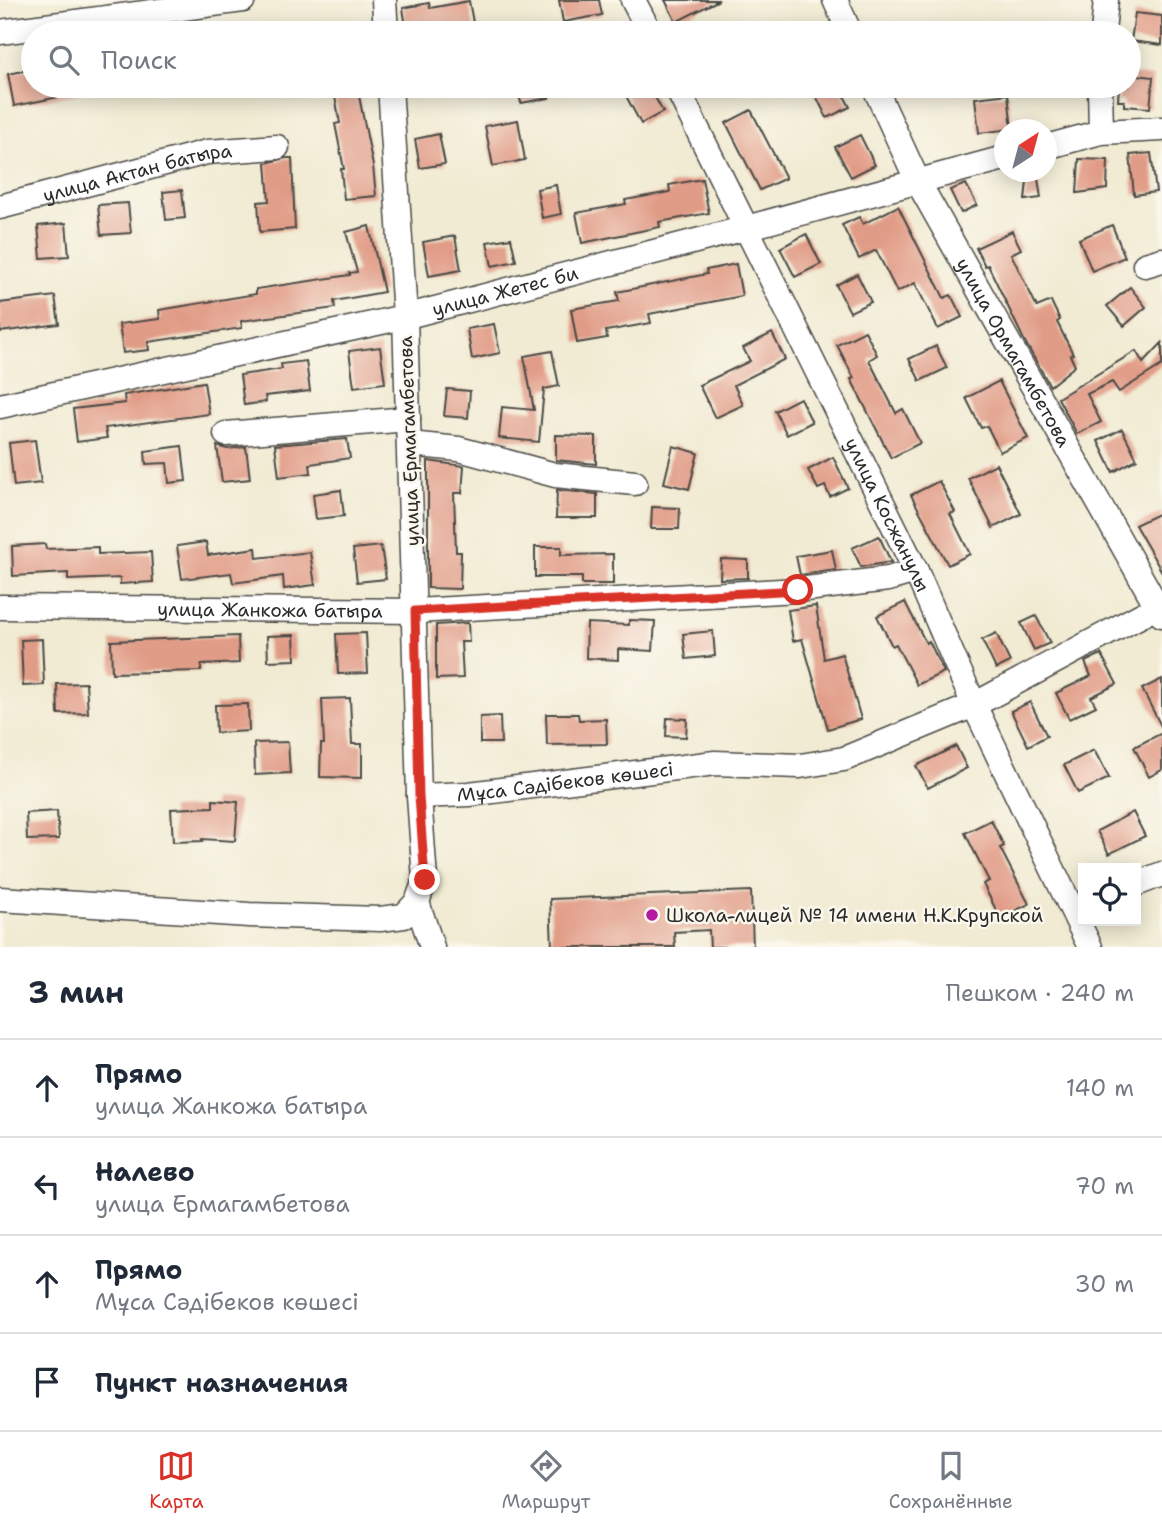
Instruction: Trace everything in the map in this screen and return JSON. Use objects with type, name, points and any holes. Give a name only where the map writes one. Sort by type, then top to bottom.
[{"type":"street","points":[[84,21],[243,0]]},
{"type":"street","points":[[384,0],[385,21]]},
{"type":"street","points":[[633,0],[644,21]]},
{"type":"street","points":[[835,0],[845,21]]},
{"type":"street","points":[[1104,21],[1106,0]]},
{"type":"street","points":[[0,32],[21,29]]},
{"type":"street","name":"улица Ермагамбетова","points":[[391,98],[405,316],[419,796]]},
{"type":"street","name":"улица Косжанулы","points":[[682,98],[916,571],[974,705],[1078,906]]},
{"type":"street","name":"улица Ормагамбетова","points":[[880,98],[918,182],[1160,609]]},
{"type":"street","points":[[1100,98],[1101,132]]},
{"type":"street","points":[[1057,144],[1101,132],[1161,137]]},
{"type":"street","name":"улица Актан батыра","points":[[0,207],[207,152],[277,147]]},
{"type":"street","name":"улица Жетес би","points":[[0,407],[405,316],[994,161]]},
{"type":"street","points":[[226,434],[408,419]]},
{"type":"street","points":[[409,444],[458,449],[555,475],[635,483]]},
{"type":"street","name":"улица Жанкожа батыра","points":[[0,607],[415,611],[798,590],[888,579],[916,571]]},
{"type":"street","name":"Мұса Сәдібеков көшесі","points":[[419,796],[468,794],[715,763],[800,766],[844,759],[974,705],[1160,609]]},
{"type":"street","points":[[0,900],[249,915],[380,919],[404,916],[417,902],[425,880],[419,796]]},
{"type":"street","points":[[1141,882],[1162,874]]},
{"type":"street","points":[[417,902],[432,947]]},
{"type":"street","name":"улица Косжанулы","points":[[1084,926],[1090,947]]},
{"type":"building","points":[[559,0],[599,0],[602,15],[563,21]]},
{"type":"building","points":[[665,0],[719,0],[678,21]]},
{"type":"building","points":[[469,1],[473,21],[405,21],[403,8],[429,3],[430,8]]},
{"type":"building","points":[[1135,13],[1162,16],[1162,45],[1141,42],[1141,21],[1134,21]]},
{"type":"building","points":[[21,71],[21,98],[54,98],[14,106],[8,74]]},
{"type":"building","points":[[1141,76],[1153,77],[1150,108],[1124,106],[1124,101],[1118,101],[1118,98],[1141,98]]},
{"type":"building","points":[[335,98],[359,98],[376,196],[344,199],[341,169],[344,169],[335,124],[340,123]]},
{"type":"building","points":[[520,98],[549,98],[521,103]]},
{"type":"building","points":[[627,98],[655,98],[663,112],[641,124]]},
{"type":"building","points":[[817,98],[845,98],[850,107],[827,118]]},
{"type":"building","points":[[975,98],[1008,98],[1011,119],[994,119],[994,131],[979,133]]},
{"type":"building","points":[[751,110],[786,178],[760,190],[726,123]]},
{"type":"building","points":[[518,120],[525,160],[493,166],[485,126]]},
{"type":"building","points":[[439,134],[445,164],[420,168],[415,139]]},
{"type":"building","points":[[860,135],[875,165],[851,177],[835,147]]},
{"type":"building","points":[[1151,153],[1156,192],[1134,195],[1130,155]]},
{"type":"building","points":[[292,158],[295,229],[260,232],[258,202],[269,201],[266,163]]},
{"type":"building","points":[[1079,159],[1108,160],[1107,189],[1077,193]]},
{"type":"building","points":[[702,179],[709,213],[659,222],[660,227],[582,243],[576,213],[626,204],[625,200],[670,192],[669,185]]},
{"type":"building","points":[[1027,182],[1039,182],[1041,198],[1025,200]]},
{"type":"building","points":[[966,184],[977,205],[961,213],[950,190]]},
{"type":"building","points":[[556,185],[561,214],[542,218],[537,189]]},
{"type":"building","points":[[182,190],[185,218],[166,220],[163,192]]},
{"type":"building","points":[[128,203],[131,233],[101,235],[98,205]]},
{"type":"building","points":[[898,206],[944,298],[951,295],[962,317],[938,329],[915,283],[897,292],[876,250],[859,259],[842,225],[859,217],[863,224]]},
{"type":"building","points":[[66,223],[69,256],[41,258],[38,226]]},
{"type":"building","points":[[1112,225],[1125,257],[1092,271],[1079,239]]},
{"type":"building","points":[[369,226],[384,292],[334,301],[335,308],[241,321],[242,328],[148,342],[149,350],[123,353],[119,324],[160,319],[159,310],[256,294],[256,289],[357,272],[346,232]]},
{"type":"building","points":[[1012,231],[1021,249],[1011,254],[1037,307],[1051,301],[1060,320],[1057,322],[1073,354],[1070,355],[1075,366],[1050,386],[1024,340],[988,265],[985,266],[976,248]]},
{"type":"building","points":[[806,234],[821,264],[795,277],[780,248]]},
{"type":"building","points":[[455,236],[461,270],[429,276],[423,242]]},
{"type":"building","points":[[511,238],[516,261],[492,266],[487,242]]},
{"type":"building","points":[[736,264],[742,296],[649,314],[651,323],[606,331],[607,338],[577,343],[571,309],[619,301],[617,292],[707,274],[706,270]]},
{"type":"building","points":[[857,274],[871,302],[850,312],[836,285]]},
{"type":"building","points":[[1130,287],[1146,307],[1124,326],[1107,306]]},
{"type":"building","points":[[55,296],[59,324],[0,332],[0,303]]},
{"type":"building","points":[[494,324],[500,353],[472,359],[467,329]]},
{"type":"building","points":[[865,331],[877,355],[869,360],[896,413],[903,409],[920,443],[891,458],[837,345]]},
{"type":"building","points":[[772,333],[785,359],[734,385],[743,405],[715,418],[699,385],[750,361],[743,348]]},
{"type":"building","points":[[1162,343],[1162,365],[1119,392],[1112,382],[1087,394],[1101,422],[1077,434],[1058,398],[1136,351],[1143,363]]},
{"type":"building","points":[[936,346],[947,368],[920,381],[909,359]]},
{"type":"building","points":[[380,347],[385,383],[354,387],[349,351]]},
{"type":"building","points":[[552,351],[559,386],[544,389],[539,442],[499,438],[502,407],[534,410],[524,356]]},
{"type":"building","points":[[306,361],[310,391],[265,396],[266,402],[244,405],[240,375],[282,369],[281,364]]},
{"type":"building","points":[[999,381],[1028,438],[1000,452],[987,426],[981,428],[966,398]]},
{"type":"building","points":[[204,382],[209,414],[105,428],[107,438],[77,442],[73,409],[125,403],[124,395]]},
{"type":"building","points":[[447,389],[470,391],[468,418],[444,416]]},
{"type":"building","points":[[800,398],[812,422],[787,435],[775,411]]},
{"type":"building","points":[[1122,429],[1137,459],[1113,472],[1098,441]]},
{"type":"building","points":[[556,435],[596,436],[596,464],[556,460]]},
{"type":"building","points":[[347,439],[350,458],[310,464],[311,473],[279,477],[275,445]]},
{"type":"building","points":[[35,440],[41,483],[14,486],[9,443]]},
{"type":"building","points":[[182,446],[186,481],[169,483],[167,463],[146,464],[145,451]]},
{"type":"building","points":[[217,446],[227,449],[246,447],[250,479],[222,482]]},
{"type":"building","points":[[673,446],[698,453],[689,489],[664,483]]},
{"type":"building","points":[[833,457],[848,488],[830,497],[825,486],[818,489],[808,470]]},
{"type":"building","points":[[428,461],[464,466],[462,493],[454,493],[456,552],[461,552],[460,589],[428,588]]},
{"type":"building","points":[[996,464],[1021,514],[993,528],[968,478]]},
{"type":"building","points":[[939,481],[955,512],[950,514],[970,554],[948,565],[911,495]]},
{"type":"building","points":[[341,490],[344,516],[316,519],[313,494]]},
{"type":"building","points":[[557,490],[597,494],[597,518],[556,518]]},
{"type":"building","points":[[652,507],[680,508],[679,529],[651,529]]},
{"type":"building","points":[[1162,512],[1162,572],[1135,525]]},
{"type":"building","points":[[879,536],[891,562],[861,567],[852,548]]},
{"type":"building","points":[[206,542],[208,555],[256,548],[257,558],[310,552],[315,585],[284,589],[283,576],[233,583],[231,573],[182,579],[177,546]]},
{"type":"building","points":[[45,544],[46,549],[98,547],[98,554],[151,552],[153,582],[120,584],[120,578],[68,580],[68,573],[13,576],[12,546]]},
{"type":"building","points":[[381,546],[386,579],[357,582],[353,549]]},
{"type":"building","points":[[535,547],[561,547],[561,555],[613,554],[613,584],[582,584],[582,577],[535,577]]},
{"type":"building","points":[[832,550],[836,570],[800,575],[796,556]]},
{"type":"building","points":[[721,559],[748,560],[748,578],[720,579]]},
{"type":"building","points":[[905,602],[944,672],[917,685],[896,644],[892,646],[877,616]]},
{"type":"building","points":[[816,606],[824,659],[842,654],[861,719],[828,729],[802,639],[793,641],[788,610]]},
{"type":"building","points":[[1036,616],[1050,643],[1034,650],[1021,623]]},
{"type":"building","points":[[629,620],[655,621],[653,651],[618,649],[618,660],[586,658],[587,623],[629,625]]},
{"type":"building","points":[[468,623],[469,642],[461,642],[463,678],[436,679],[436,625]]},
{"type":"building","points":[[713,631],[715,656],[686,659],[683,634]]},
{"type":"building","points":[[366,633],[368,673],[338,674],[336,634]]},
{"type":"building","points":[[996,633],[1010,662],[996,669],[982,640]]},
{"type":"building","points":[[294,635],[295,660],[268,661],[267,636]]},
{"type":"building","points":[[238,636],[239,663],[201,665],[201,671],[112,673],[111,641]]},
{"type":"building","points":[[42,639],[44,685],[23,686],[21,640]]},
{"type":"building","points":[[1101,654],[1117,684],[1091,697],[1096,706],[1069,719],[1056,693],[1091,676],[1085,662]]},
{"type":"building","points":[[1162,679],[1162,728],[1142,689]]},
{"type":"building","points":[[86,683],[88,713],[58,714],[57,684]]},
{"type":"building","points":[[350,698],[352,744],[362,744],[362,778],[320,777],[321,744],[324,744],[322,699]]},
{"type":"building","points":[[1030,702],[1047,736],[1028,746],[1011,711]]},
{"type":"building","points":[[248,704],[249,731],[216,733],[215,705]]},
{"type":"building","points":[[546,714],[578,714],[579,720],[606,719],[607,744],[547,745]]},
{"type":"building","points":[[500,716],[501,743],[480,743],[480,717]]},
{"type":"building","points":[[667,718],[687,719],[686,737],[666,736]]},
{"type":"building","points":[[1162,733],[1162,770],[1149,777],[1134,747]]},
{"type":"building","points":[[288,742],[290,773],[255,775],[254,743]]},
{"type":"building","points":[[956,746],[967,768],[928,788],[916,766]]},
{"type":"building","points":[[1094,750],[1109,778],[1078,793],[1064,765]]},
{"type":"building","points":[[213,800],[238,802],[235,841],[202,839],[203,841],[173,842],[171,809],[213,807]]},
{"type":"building","points":[[57,811],[59,839],[27,840],[26,813]]},
{"type":"building","points":[[1133,812],[1145,836],[1109,854],[1097,831]]},
{"type":"building","points":[[991,820],[1004,846],[1000,848],[1029,904],[1000,918],[983,884],[989,881],[965,833]]},
{"type":"building","name":"Школа-лицей № 14 имени Н.К.Крупской","points":[[751,891],[753,947],[710,947],[709,930],[674,932],[675,947],[552,947],[550,899]]},
{"type":"place","name":"Школа-лицей № 14 имени Н.К.Крупской","points":[[652,915]]},
{"type":"route","points":[[425,880],[419,796],[415,611],[798,590]]}]
